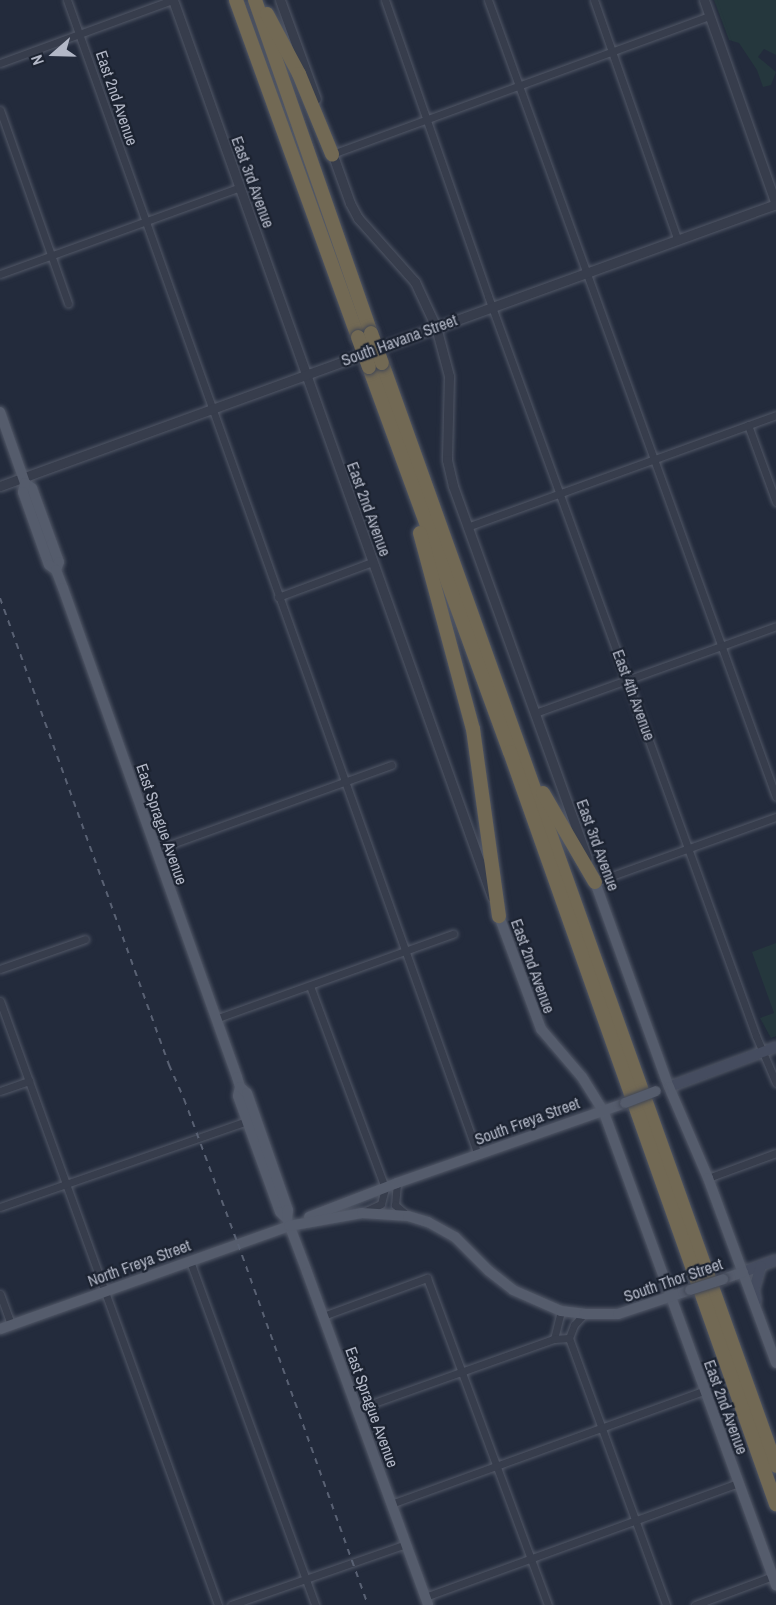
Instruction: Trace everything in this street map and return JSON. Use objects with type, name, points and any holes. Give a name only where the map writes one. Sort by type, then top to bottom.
[{"type":"highway","points":[[236,0],[365,335]]},
{"type":"highway","points":[[255,0],[375,365],[525,763],[776,1466]]},
{"type":"highway","points":[[260,0],[299,74],[332,154]]},
{"type":"highway","points":[[375,365],[381,401],[455,658],[472,729],[499,916]]},
{"type":"highway","points":[[381,401],[514,764],[776,1504]]},
{"type":"highway","points":[[525,763],[595,882]]},
{"type":"main road","name":"East Sprague Avenue","points":[[0,412],[24,480],[32,488],[59,562],[56,570],[240,1088],[238,1096],[280,1212],[288,1223],[323,1316],[426,1601]]},
{"type":"main road","name":"East 3rd Avenue","points":[[595,882],[669,1087],[708,1178],[776,1363]]},
{"type":"main road","name":"East 2nd Avenue","points":[[499,916],[541,1029],[578,1071],[603,1110],[774,1580]]},
{"type":"main road","name":"South Freya Street","points":[[288,1223],[776,1047]]},
{"type":"main road","name":"East Sprague Avenue","points":[[240,1088],[247,1093],[250,1101],[288,1209],[288,1223]]},
{"type":"main road","name":"South Thor Street","points":[[288,1223],[362,1213],[408,1215],[428,1222],[455,1237],[489,1271],[513,1290],[561,1311],[584,1314],[618,1314],[776,1260]]},
{"type":"main road","name":"North Freya Street","points":[[5,1327],[190,1261],[288,1223]]},
{"type":"main road","points":[[758,1313],[754,1290],[761,1266]]},
{"type":"street","name":"East 2nd Avenue","points":[[67,0],[478,1155]]},
{"type":"street","points":[[0,63],[173,0]]},
{"type":"street","name":"East 3rd Avenue","points":[[173,0],[305,375]]},
{"type":"street","points":[[280,0],[350,203],[358,218],[415,282],[436,327]]},
{"type":"street","name":"East 4th Avenue","points":[[385,0],[756,1036],[776,1083]]},
{"type":"street","points":[[488,0],[776,797]]},
{"type":"street","points":[[594,0],[677,239]]},
{"type":"street","points":[[704,0],[776,204]]},
{"type":"street","points":[[332,154],[709,16]]},
{"type":"street","points":[[0,110],[68,303]]},
{"type":"street","points":[[0,274],[238,188]]},
{"type":"street","name":"South Havana Street","points":[[0,486],[24,480],[211,409],[776,204]]},
{"type":"street","name":"East 3rd Avenue","points":[[436,327],[449,376],[447,460],[467,527],[595,882]]},
{"type":"street","name":"East 2nd Avenue","points":[[305,375],[499,916]]},
{"type":"street","points":[[467,527],[776,415]]},
{"type":"street","points":[[748,425],[776,502]]},
{"type":"street","points":[[278,597],[372,562]]},
{"type":"street","points":[[535,713],[776,626]]},
{"type":"street","points":[[155,850],[391,765]]},
{"type":"street","points":[[595,882],[776,817]]},
{"type":"street","points":[[215,1019],[453,934]]},
{"type":"street","points":[[0,969],[85,939]]},
{"type":"street","points":[[310,986],[385,1188],[381,1204],[362,1213]]},
{"type":"street","points":[[0,1001],[103,1292],[218,1605]]},
{"type":"street","points":[[0,1091],[28,1081]]},
{"type":"street","points":[[0,1207],[247,1121]]},
{"type":"street","points":[[708,1178],[776,1154]]},
{"type":"street","points":[[397,1183],[395,1205],[408,1215]]},
{"type":"street","points":[[190,1261],[315,1605]]},
{"type":"street","points":[[323,1316],[427,1278],[548,1605]]},
{"type":"street","points":[[0,1294],[5,1327]]},
{"type":"street","points":[[554,1339],[561,1311]]},
{"type":"street","points":[[584,1314],[574,1325],[569,1338],[666,1605]]},
{"type":"street","points":[[357,1409],[554,1339],[569,1338]]},
{"type":"street","points":[[391,1504],[704,1391]]},
{"type":"street","points":[[426,1601],[530,1558],[738,1483]]},
{"type":"street","points":[[231,1605],[406,1544]]},
{"type":"street","points":[[695,1605],[774,1580]]},
{"type":"shaded area","points":[[714,0],[776,0],[776,55],[764,49],[758,57],[776,72],[771,85],[763,87],[757,70],[739,43],[729,40]]},
{"type":"shaded area","points":[[776,943],[776,1036],[771,1038],[760,1018],[774,1013],[752,952]]},
{"type":"railway","points":[[0,598],[169,1065],[238,1244],[368,1605]]}]
